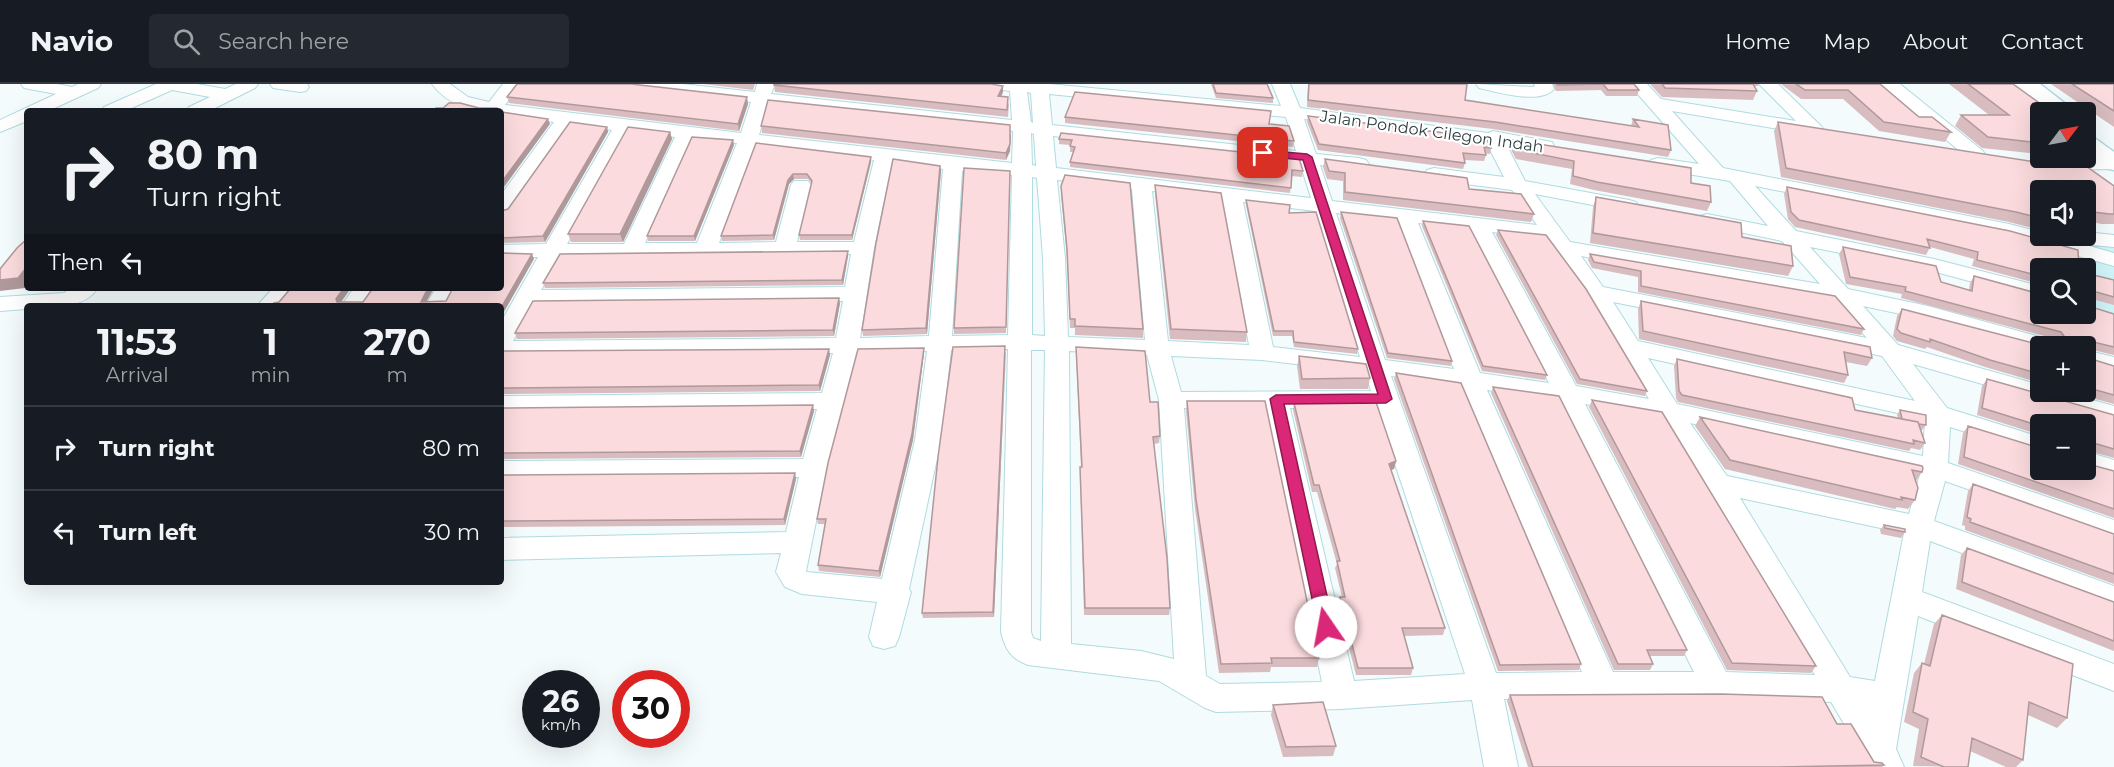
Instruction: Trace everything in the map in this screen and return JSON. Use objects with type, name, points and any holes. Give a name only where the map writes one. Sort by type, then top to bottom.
[{"type":"street","points":[[30,84],[72,92]]},
{"type":"street","points":[[40,108],[92,84]]},
{"type":"street","points":[[117,108],[170,84],[227,95]]},
{"type":"street","points":[[201,108],[249,84]]},
{"type":"street","points":[[279,84],[300,87]]},
{"type":"street","points":[[494,108],[512,84]]},
{"type":"street","points":[[635,84],[764,91],[1033,128],[1307,157],[1378,167]]},
{"type":"street","name":"Jalan Pondok Cilegon Indah","points":[[994,84],[1293,112],[1493,137],[1564,149]]},
{"type":"street","points":[[1196,84],[1203,104]]},
{"type":"street","points":[[1281,84],[1293,112],[1386,399],[1485,686],[1501,767]]},
{"type":"street","points":[[1485,84],[1534,92],[1545,88],[1543,84]]},
{"type":"street","points":[[1638,84],[1843,295],[1890,350],[1938,414],[1935,468],[1919,526],[1889,696],[1883,758]]},
{"type":"street","points":[[1768,84],[1815,130]]},
{"type":"street","points":[[1889,84],[1976,155]]},
{"type":"street","points":[[2007,84],[2031,102]]},
{"type":"street","points":[[2025,84],[2050,102]]},
{"type":"street","points":[[1029,86],[1033,128],[1047,174],[1057,343],[1042,653]]},
{"type":"street","points":[[437,108],[446,89],[462,100],[487,108]]},
{"type":"street","points":[[706,248],[764,91]]},
{"type":"street","points":[[1654,103],[1838,133]]},
{"type":"street","points":[[504,111],[1477,224],[1843,295],[1928,313],[2030,341]]},
{"type":"street","points":[[0,127],[24,115]]},
{"type":"street","points":[[504,205],[566,119]]},
{"type":"street","points":[[504,336],[623,126]]},
{"type":"street","points":[[1033,128],[1022,170],[1016,632],[1019,644],[1042,653],[1166,669],[1216,698],[1341,695],[1485,686],[1717,685],[1840,689],[1889,696]]},
{"type":"street","points":[[632,249],[686,132]]},
{"type":"street","points":[[2096,136],[2114,149]]},
{"type":"street","points":[[1493,137],[1518,185],[1596,292],[1668,410],[1718,484],[1883,758]]},
{"type":"street","points":[[1942,150],[1997,158]]},
{"type":"street","points":[[2096,150],[2114,163]]},
{"type":"street","points":[[884,156],[863,248],[847,345],[814,468],[791,572],[795,579],[802,583],[896,592]]},
{"type":"street","points":[[1634,160],[1727,175],[2107,249]]},
{"type":"street","points":[[2029,163],[2073,165],[2114,163]]},
{"type":"street","points":[[884,638],[928,440],[940,344],[953,164]]},
{"type":"street","points":[[1413,171],[1518,185],[1646,209]]},
{"type":"street","points":[[1141,184],[1157,347],[1171,400],[1191,684]]},
{"type":"street","points":[[785,249],[801,186]]},
{"type":"street","points":[[1231,194],[1262,353]]},
{"type":"street","points":[[1405,215],[1470,379],[1604,687]]},
{"type":"street","points":[[1693,217],[1934,265],[2030,290]]},
{"type":"street","points":[[1477,224],[1717,685]]},
{"type":"street","points":[[2009,230],[2030,232]]},
{"type":"street","points":[[504,251],[863,248]]},
{"type":"street","points":[[0,304],[69,299],[82,291]]},
{"type":"street","points":[[271,303],[282,291]]},
{"type":"street","points":[[354,303],[364,291]]},
{"type":"street","points":[[1596,292],[1890,350],[2114,414]]},
{"type":"street","points":[[525,297],[855,294]]},
{"type":"street","points":[[504,348],[1021,342],[1262,353],[1470,379],[1668,410],[1935,468],[2114,531]]},
{"type":"street","points":[[1630,347],[1938,414],[2030,443]]},
{"type":"street","points":[[2096,360],[2114,365]]},
{"type":"street","points":[[1276,399],[1341,695]]},
{"type":"street","points":[[1171,400],[1386,399]]},
{"type":"street","points":[[504,404],[832,401]]},
{"type":"street","points":[[2096,464],[2114,470]]},
{"type":"street","points":[[504,470],[814,468]]},
{"type":"street","points":[[1718,484],[1919,526],[2114,597]]},
{"type":"street","points":[[504,549],[799,542]]},
{"type":"street","points":[[1907,599],[2114,678]]},
{"type":"shaded area","points":[[2009,230],[2030,234],[2030,246],[2096,246],[2096,240],[2114,241],[2114,314],[2096,309],[2096,258],[2033,258]]},
{"type":"building","points":[[517,84],[631,84],[747,97],[738,124],[507,97]]},
{"type":"building","points":[[991,84],[1003,86],[998,96],[1008,97],[1007,110],[774,85]]},
{"type":"building","points":[[1213,84],[1267,84],[1273,98],[1216,93]]},
{"type":"building","points":[[1309,84],[1467,84],[1465,100],[1639,127],[1633,119],[1668,125],[1671,150],[1495,122],[1308,100]]},
{"type":"building","points":[[1557,84],[1603,84],[1557,85]]},
{"type":"building","points":[[1603,84],[1634,84],[1639,90],[1608,90]]},
{"type":"building","points":[[1662,84],[1753,84],[1757,91],[1665,88]]},
{"type":"building","points":[[1796,84],[1880,84],[1919,117],[1932,117],[1951,132],[1884,122],[1848,90],[1805,90]]},
{"type":"building","points":[[1968,84],[2013,84],[2038,102],[2030,102],[2030,142],[1988,137],[1961,115],[2009,115]]},
{"type":"building","points":[[2072,84],[2114,84],[2114,111]]},
{"type":"building","points":[[1075,92],[1271,111],[1269,124],[1289,126],[1294,141],[1065,117]]},
{"type":"building","points":[[768,100],[1010,125],[1010,144],[1006,153],[761,126]]},
{"type":"building","points":[[449,103],[460,103],[479,108],[443,108]]},
{"type":"building","points":[[504,112],[548,119],[504,179]]},
{"type":"building","points":[[1308,116],[1486,138],[1491,148],[1484,147],[1486,155],[1463,153],[1465,163],[1319,144]]},
{"type":"building","points":[[570,122],[607,127],[543,236],[504,238],[504,210],[508,209]]},
{"type":"building","points":[[1778,122],[2030,161],[2030,168],[2089,168],[2114,186],[2114,214],[2096,212],[2096,180],[2030,180],[2030,216],[1786,168]]},
{"type":"building","points":[[628,127],[670,132],[620,234],[568,234]]},
{"type":"building","points":[[1061,133],[1299,158],[1303,171],[1292,170],[1291,188],[1070,162],[1075,147],[1070,146],[1072,140],[1059,139]]},
{"type":"building","points":[[692,137],[733,140],[694,236],[647,236]]},
{"type":"building","points":[[1513,140],[1691,168],[1691,183],[1710,186],[1711,202],[1573,176],[1574,161],[1518,150]]},
{"type":"building","points":[[756,143],[871,157],[852,235],[799,235],[812,181],[807,174],[793,174],[788,180],[773,235],[721,236]]},
{"type":"building","points":[[893,159],[940,166],[926,328],[862,330],[876,243]]},
{"type":"building","points":[[1325,159],[1467,178],[1469,189],[1521,194],[1534,214],[1345,192],[1345,173],[1329,171]]},
{"type":"building","points":[[964,168],[1010,171],[1006,327],[954,328]]},
{"type":"building","points":[[1065,175],[1130,183],[1143,329],[1075,326],[1075,319],[1070,319],[1061,186]]},
{"type":"building","points":[[1155,185],[1221,193],[1247,332],[1171,329]]},
{"type":"building","points":[[1787,187],[2010,231],[2030,237],[2030,246],[2064,246],[2078,250],[2078,258],[2030,258],[2030,273],[1977,260],[1978,252],[1927,239],[1930,248],[1799,220],[1791,212]]},
{"type":"building","points":[[1596,197],[1741,223],[1742,237],[1791,246],[1793,266],[1593,233]]},
{"type":"building","points":[[1246,200],[1290,205],[1289,213],[1316,212],[1358,349],[1294,342],[1293,331],[1274,331]]},
{"type":"building","points":[[1341,212],[1397,218],[1452,361],[1388,353]]},
{"type":"building","points":[[1423,221],[1469,226],[1547,375],[1483,366]]},
{"type":"building","points":[[1498,230],[1546,235],[1586,289],[1647,391],[1580,379]]},
{"type":"building","points":[[24,242],[24,271],[18,278],[0,280],[0,269]]},
{"type":"building","points":[[1843,247],[1936,266],[1941,282],[1972,291],[1974,276],[2030,291],[2030,324],[1905,291],[1906,287],[1850,277]]},
{"type":"building","points":[[848,251],[842,280],[543,283],[560,254]]},
{"type":"building","points":[[504,253],[532,254],[504,303],[274,303],[279,302],[288,291],[342,291],[336,299],[337,302],[363,302],[371,291],[426,291],[421,302],[446,301],[451,291],[504,291]]},
{"type":"building","points":[[1590,254],[1835,296],[1864,329],[1641,286],[1641,271],[1594,262]]},
{"type":"building","points":[[2096,276],[2114,280],[2114,297],[2096,292]]},
{"type":"building","points":[[839,298],[833,330],[515,333],[533,301]]},
{"type":"building","points":[[1641,301],[1870,347],[1872,358],[1844,352],[1848,375],[1643,331]]},
{"type":"building","points":[[2096,308],[2114,314],[2114,347],[2096,343],[2096,336],[2064,336],[2061,332],[2031,324],[2096,324]]},
{"type":"building","points":[[1902,309],[2030,342],[2030,371],[1930,339],[1930,342],[1901,333],[1897,329]]},
{"type":"building","points":[[1005,346],[993,612],[922,613],[938,457],[953,347]]},
{"type":"building","points":[[1076,347],[1145,351],[1150,402],[1158,402],[1160,436],[1153,437],[1167,558],[1170,608],[1085,608],[1080,467],[1082,467]]},
{"type":"building","points":[[924,348],[912,434],[879,571],[818,565],[826,519],[817,519],[828,463],[858,349]]},
{"type":"building","points":[[829,349],[819,385],[504,388],[504,351]]},
{"type":"building","points":[[1299,356],[1366,364],[1370,378],[1302,379]]},
{"type":"building","points":[[1677,359],[1852,398],[1855,410],[1918,422],[1925,443],[1913,440],[1914,444],[1682,395],[1679,391]]},
{"type":"building","points":[[2096,360],[2114,366],[2114,395],[2096,390]]},
{"type":"building","points":[[1396,373],[1461,383],[1581,664],[1500,665]]},
{"type":"building","points":[[1987,379],[2030,391],[2030,402],[2068,402],[2114,415],[2114,449],[2096,444],[2096,414],[2030,414],[2030,423],[1982,408]]},
{"type":"building","points":[[1493,387],[1559,396],[1687,650],[1647,650],[1653,664],[1618,664]]},
{"type":"building","points":[[1592,400],[1662,412],[1816,666],[1732,663]]},
{"type":"building","points":[[1187,401],[1265,401],[1319,658],[1271,658],[1272,663],[1221,664],[1196,499]]},
{"type":"building","points":[[1376,402],[1396,461],[1389,464],[1445,628],[1402,628],[1413,668],[1358,668],[1340,597],[1345,597],[1337,561],[1340,561],[1319,485],[1314,485],[1294,403]]},
{"type":"building","points":[[813,405],[800,451],[504,453],[504,408]]},
{"type":"building","points":[[1900,410],[1926,415],[1926,425],[1902,419]]},
{"type":"building","points":[[1700,417],[1922,466],[1922,472],[1912,470],[1918,488],[1915,500],[1901,497],[1902,500],[1730,460]]},
{"type":"building","points":[[1968,426],[2030,445],[2030,480],[1964,457]]},
{"type":"building","points":[[2096,466],[2114,471],[2114,509],[2030,480],[2096,480]]},
{"type":"building","points":[[795,473],[784,519],[504,521],[504,475]]},
{"type":"building","points":[[1973,484],[2114,534],[2114,574],[1970,522],[1971,519],[1967,517]]},
{"type":"building","points":[[1884,525],[1905,529],[1905,532],[1885,528]]},
{"type":"building","points":[[1967,548],[2114,602],[2114,641],[1962,582]]},
{"type":"building","points":[[1942,615],[2073,664],[2067,718],[2029,702],[2023,760],[1972,738],[1968,767],[1944,767],[1921,757],[1928,719],[1913,712],[1922,663],[1930,666]]},
{"type":"building","points":[[1721,694],[1822,697],[1837,724],[1851,724],[1874,762],[1884,765],[1533,767],[1510,695]]},
{"type":"building","points":[[1323,702],[1336,746],[1286,747],[1273,705]]},
{"type":"route","points":[[1263,153],[1307,157],[1386,399],[1276,399],[1326,627]]}]
